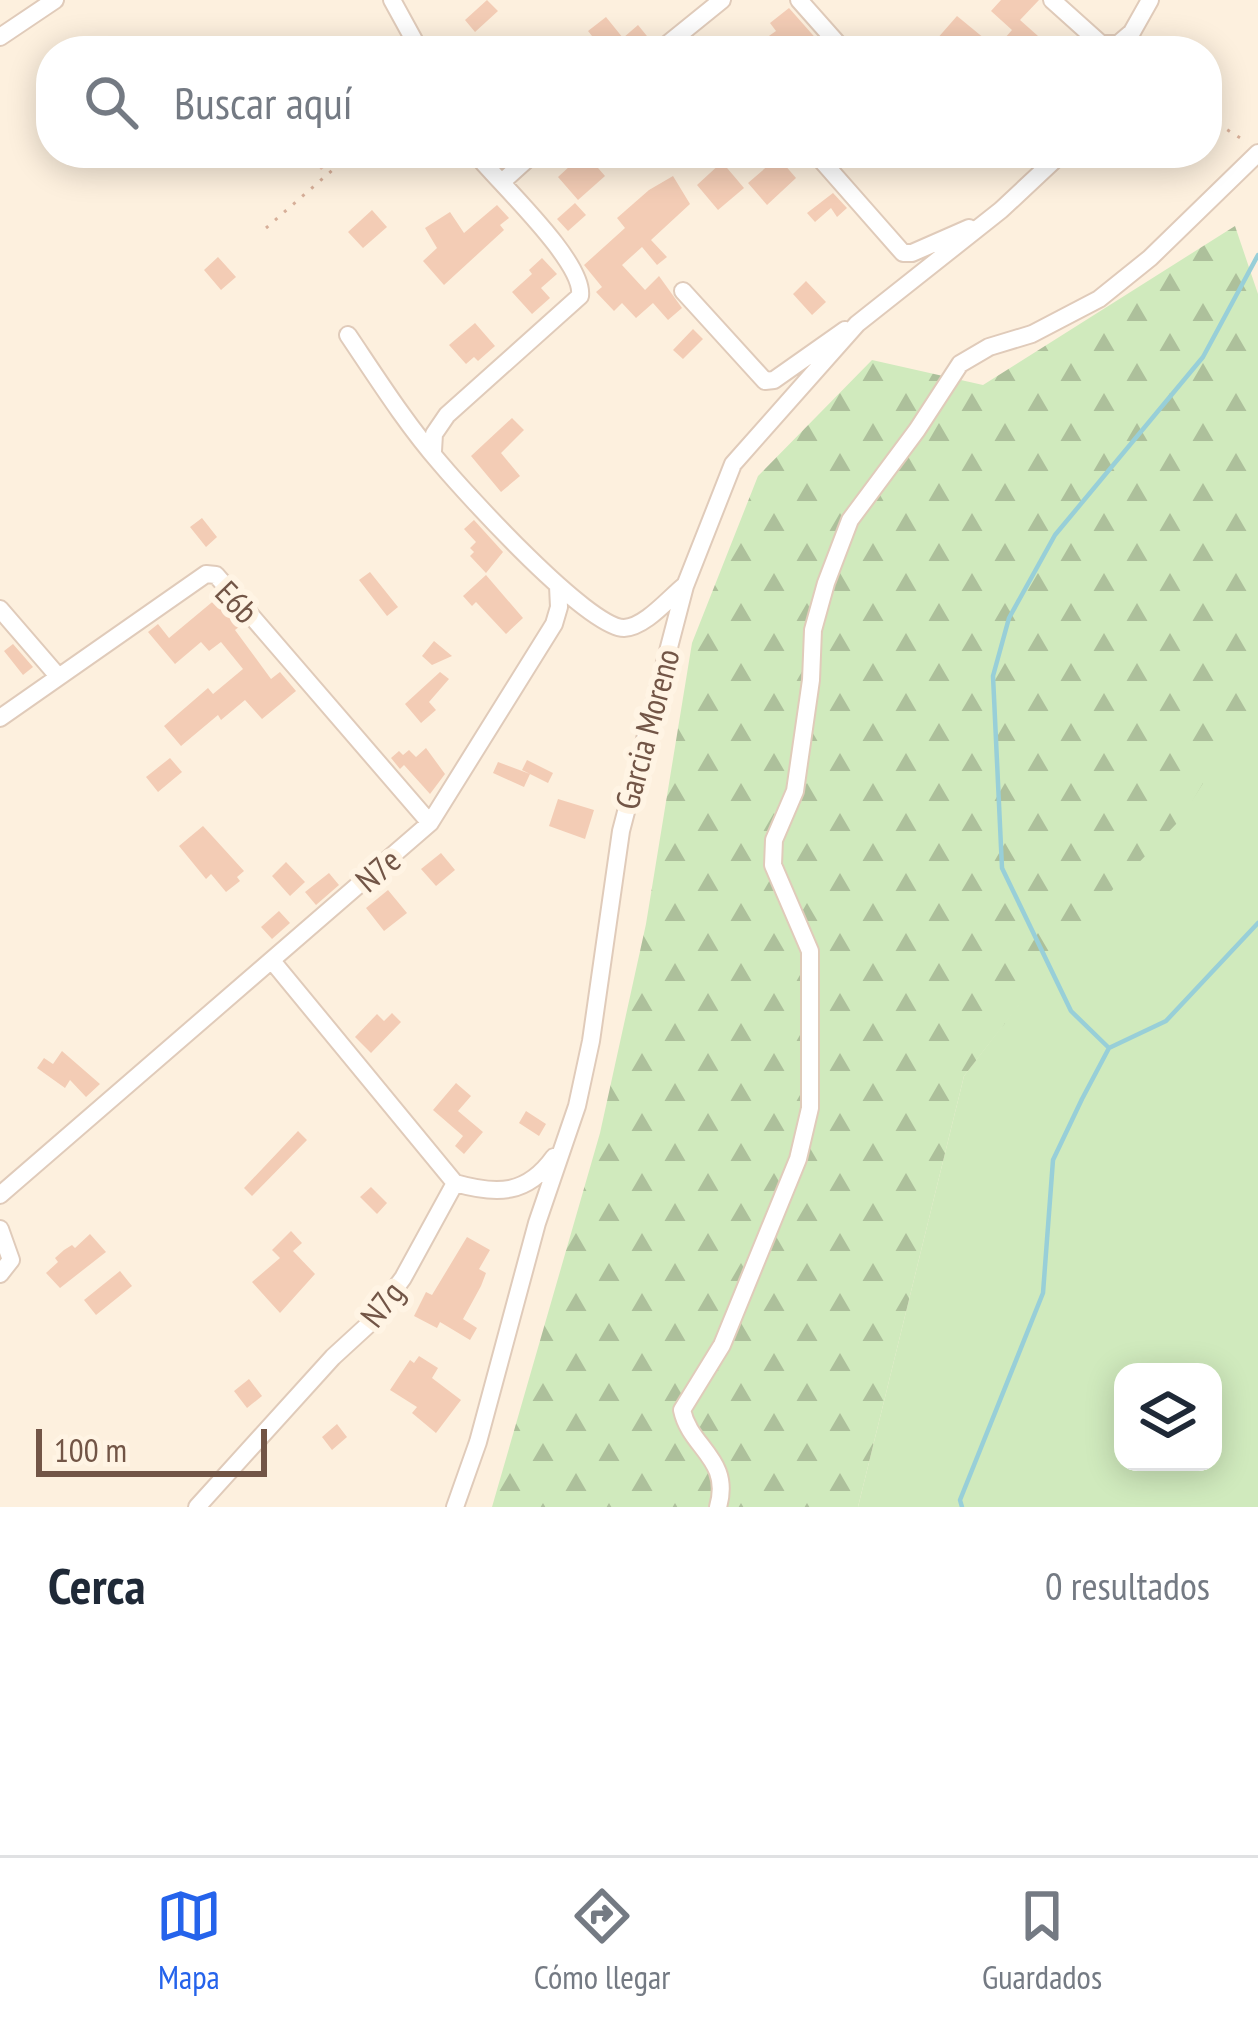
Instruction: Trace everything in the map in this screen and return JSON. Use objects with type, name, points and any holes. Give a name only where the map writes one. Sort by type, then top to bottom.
[{"type":"street","points":[[0,37],[55,0]]},
{"type":"street","points":[[392,0],[412,36]]},
{"type":"street","points":[[678,36],[722,0]]},
{"type":"street","points":[[799,0],[831,36]]},
{"type":"street","points":[[1052,0],[1092,36]]},
{"type":"street","points":[[1128,36],[1150,0]]},
{"type":"street","points":[[718,1507],[717,1463],[685,1425],[682,1410],[722,1345],[798,1159],[810,1108],[810,951],[773,865],[774,840],[795,791],[813,630],[850,520],[960,364],[989,347],[1033,334],[1099,299],[1150,258],[1255,148]]},
{"type":"street","points":[[433,451],[434,434],[447,415],[580,296],[571,264],[489,168]]},
{"type":"street","points":[[503,182],[518,168]]},
{"type":"street","points":[[827,168],[903,253],[981,224]]},
{"type":"street","name":"Garcia Moreno","points":[[455,1507],[478,1442],[591,1041],[621,831],[685,586],[733,464],[857,324],[1001,210],[1046,168]]},
{"type":"street","points":[[683,291],[765,381],[774,380],[857,324]]},
{"type":"street","points":[[348,335],[433,451],[558,586],[603,623],[634,627],[685,586]]},
{"type":"street","name":"E6b","points":[[0,718],[206,574],[216,575],[430,823]]},
{"type":"street","name":"N7e","points":[[0,1195],[430,823],[554,623],[558,586]]},
{"type":"street","points":[[0,609],[57,675]]},
{"type":"street","points":[[273,962],[455,1183],[486,1192],[515,1190],[546,1168],[565,1142]]},
{"type":"street","name":"N7g","points":[[197,1507],[333,1357],[369,1324],[404,1278],[455,1183]]},
{"type":"street","points":[[0,1229],[11,1253],[9,1266],[0,1274]]},
{"type":"path","points":[[1222,127],[1255,148]]},
{"type":"path","points":[[266,229],[335,168]]},
{"type":"green space","points":[[1235,226],[1258,294],[1258,697],[1179,821],[1093,910],[964,1076],[858,1507],[492,1507],[600,1133],[646,924],[692,643],[758,476],[872,360],[983,385]]},
{"type":"green space","points":[[1258,691],[1258,1507],[858,1507],[964,1076]]},
{"type":"building","points":[[487,0],[498,11],[475,32],[465,20]]},
{"type":"building","points":[[1001,0],[1039,0],[1020,20],[1038,36],[1007,36],[1012,30],[991,11]]},
{"type":"building","points":[[789,8],[814,36],[769,36],[776,31],[770,23]]},
{"type":"building","points":[[957,16],[981,36],[940,36]]},
{"type":"building","points":[[606,17],[621,36],[592,36],[588,31]]},
{"type":"building","points":[[638,25],[647,36],[625,36]]},
{"type":"building","points":[[568,168],[598,168],[605,176],[578,200],[558,177]]},
{"type":"building","points":[[715,168],[727,168],[744,188],[718,210],[697,185]]},
{"type":"building","points":[[765,168],[787,168],[796,178],[767,205],[748,183]]},
{"type":"building","points":[[673,176],[690,204],[651,240],[667,257],[657,265],[642,247],[622,265],[645,290],[659,276],[682,308],[668,320],[653,303],[636,318],[622,303],[614,311],[596,292],[602,287],[584,265],[625,228],[617,218]]},
{"type":"building","points":[[833,193],[847,208],[837,217],[831,208],[815,222],[807,213]]},
{"type":"building","points":[[575,203],[586,215],[568,231],[557,219]]},
{"type":"building","points":[[497,205],[509,218],[500,225],[504,230],[444,285],[423,261],[437,248],[425,228],[450,212],[464,233]]},
{"type":"building","points":[[372,210],[387,227],[363,248],[348,232]]},
{"type":"building","points":[[218,257],[236,277],[221,290],[204,270]]},
{"type":"building","points":[[542,258],[557,274],[541,288],[550,298],[532,314],[512,292]]},
{"type":"building","points":[[806,281],[826,302],[812,315],[793,294]]},
{"type":"building","points":[[475,323],[495,346],[478,361],[474,357],[466,364],[449,345]]},
{"type":"building","points":[[693,329],[703,339],[683,359],[673,350]]},
{"type":"building","points":[[512,418],[524,430],[501,453],[520,476],[501,492],[471,456]]},
{"type":"building","points":[[202,518],[217,537],[206,547],[190,527]]},
{"type":"building","points":[[474,520],[503,552],[486,573],[470,556],[476,542],[464,529]]},
{"type":"building","points":[[370,572],[398,607],[387,616],[359,580]]},
{"type":"building","points":[[486,575],[523,618],[506,634],[476,602],[472,606],[463,596]]},
{"type":"building","points":[[217,598],[240,626],[235,630],[271,679],[280,672],[296,691],[262,719],[245,700],[181,746],[164,726],[208,688],[213,694],[243,669],[221,642],[209,651],[201,642],[175,664],[148,632],[158,624],[169,638]]},
{"type":"building","points":[[434,641],[452,656],[432,665],[422,656]]},
{"type":"building","points":[[13,644],[33,667],[23,675],[4,651]]},
{"type":"building","points":[[440,672],[449,679],[429,702],[436,710],[421,723],[405,704]]},
{"type":"building","points":[[426,748],[445,774],[430,794],[404,765],[400,769],[391,758],[409,750],[416,757]]},
{"type":"building","points":[[170,758],[182,772],[158,792],[146,777]]},
{"type":"building","points":[[527,760],[553,773],[548,783],[522,770]]},
{"type":"building","points":[[498,762],[530,774],[524,787],[493,773]]},
{"type":"building","points":[[558,799],[594,810],[585,839],[549,826]]},
{"type":"building","points":[[203,826],[244,871],[226,892],[211,874],[206,879],[179,846]]},
{"type":"building","points":[[441,853],[455,870],[436,886],[421,869]]},
{"type":"building","points":[[286,862],[305,882],[290,896],[272,876]]},
{"type":"building","points":[[329,873],[339,885],[316,905],[305,892]]},
{"type":"building","points":[[388,890],[407,913],[384,931],[366,908]]},
{"type":"building","points":[[279,911],[290,923],[272,939],[261,927]]},
{"type":"building","points":[[392,1013],[401,1022],[371,1053],[355,1037],[377,1014],[384,1021]]},
{"type":"building","points":[[62,1051],[100,1084],[86,1097],[70,1080],[65,1088],[37,1068],[44,1058],[53,1064]]},
{"type":"building","points":[[456,1083],[471,1096],[458,1111],[483,1132],[464,1154],[455,1146],[463,1136],[433,1110]]},
{"type":"building","points":[[526,1111],[546,1124],[539,1136],[519,1123]]},
{"type":"building","points":[[298,1131],[307,1140],[252,1196],[244,1188]]},
{"type":"building","points":[[371,1187],[387,1203],[377,1214],[360,1197]]},
{"type":"building","points":[[291,1231],[302,1243],[293,1251],[315,1274],[280,1313],[252,1282],[280,1258],[272,1250]]},
{"type":"building","points":[[90,1234],[106,1252],[60,1288],[46,1273],[64,1250],[75,1248]]},
{"type":"building","points":[[467,1237],[490,1250],[479,1269],[486,1273],[481,1286],[463,1319],[477,1328],[470,1340],[440,1322],[437,1328],[414,1316]]},
{"type":"building","points":[[120,1271],[132,1286],[96,1315],[84,1300]]},
{"type":"building","points":[[419,1356],[438,1368],[432,1378],[461,1400],[436,1433],[412,1413],[417,1407],[390,1390],[410,1360],[414,1363]]},
{"type":"building","points":[[249,1379],[262,1396],[247,1408],[234,1391]]},
{"type":"building","points":[[337,1424],[347,1437],[332,1450],[322,1437]]},
{"type":"waterway","points":[[1109,1048],[1071,1011],[1002,868],[993,676],[1009,618],[1055,535],[1203,357],[1258,255]]},
{"type":"waterway","points":[[962,1507],[960,1500],[1043,1293],[1053,1160],[1082,1099],[1109,1048],[1166,1021],[1258,923]]}]
